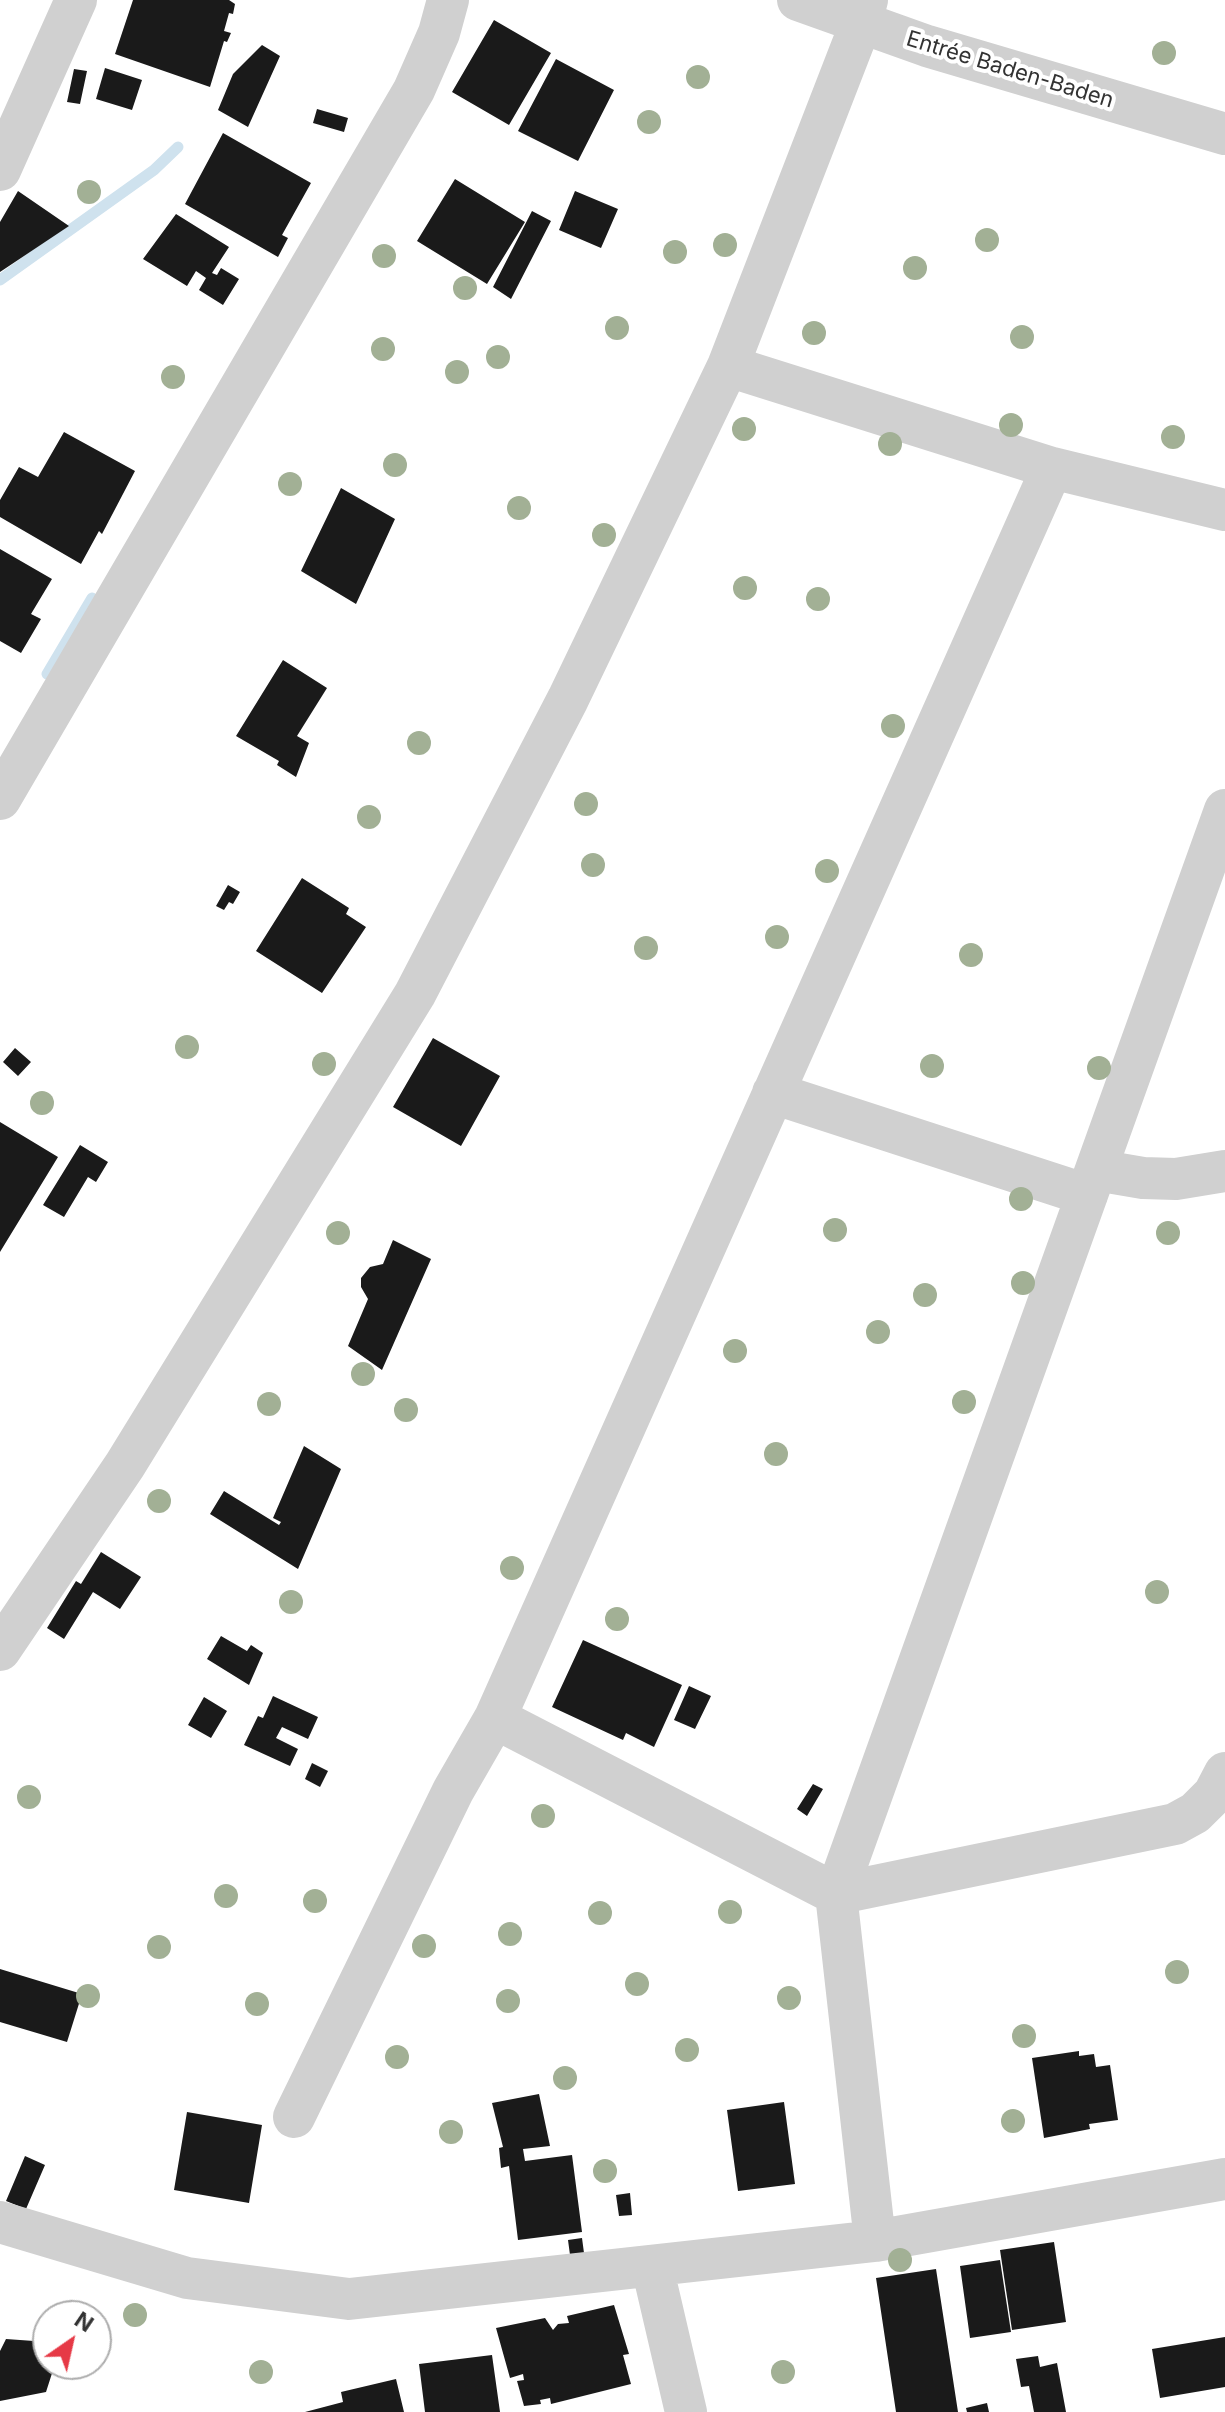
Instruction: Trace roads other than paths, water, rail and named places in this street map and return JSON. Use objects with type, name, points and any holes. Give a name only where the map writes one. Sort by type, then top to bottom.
[{"type":"street","points":[[0,170],[76,0]]},
{"type":"street","points":[[0,799],[414,90],[439,33],[448,0]]},
{"type":"street","name":"Entrée Baden-Baden","points":[[798,0],[864,11],[927,46],[1225,134]]},
{"type":"street","points":[[0,1650],[125,1465],[415,994],[568,699],[728,366],[864,11]]},
{"type":"street","points":[[728,366],[1052,468],[1225,510]]},
{"type":"street","points":[[294,2117],[453,1791],[495,1718],[1052,468]]},
{"type":"street","points":[[875,2241],[836,1894],[1225,810]]},
{"type":"street","points":[[773,1093],[1092,1182],[1176,1179],[1225,1171]]},
{"type":"street","points":[[495,1718],[836,1894],[1175,1824],[1195,1813],[1214,1794],[1225,1773]]},
{"type":"street","points":[[0,2222],[187,2278],[349,2299],[875,2241],[1225,2179]]},
{"type":"street","points":[[652,2266],[686,2412]]},
{"type":"waterway","points":[[0,280],[154,170],[178,147]]},
{"type":"waterway","points":[[47,674],[92,598]]}]
